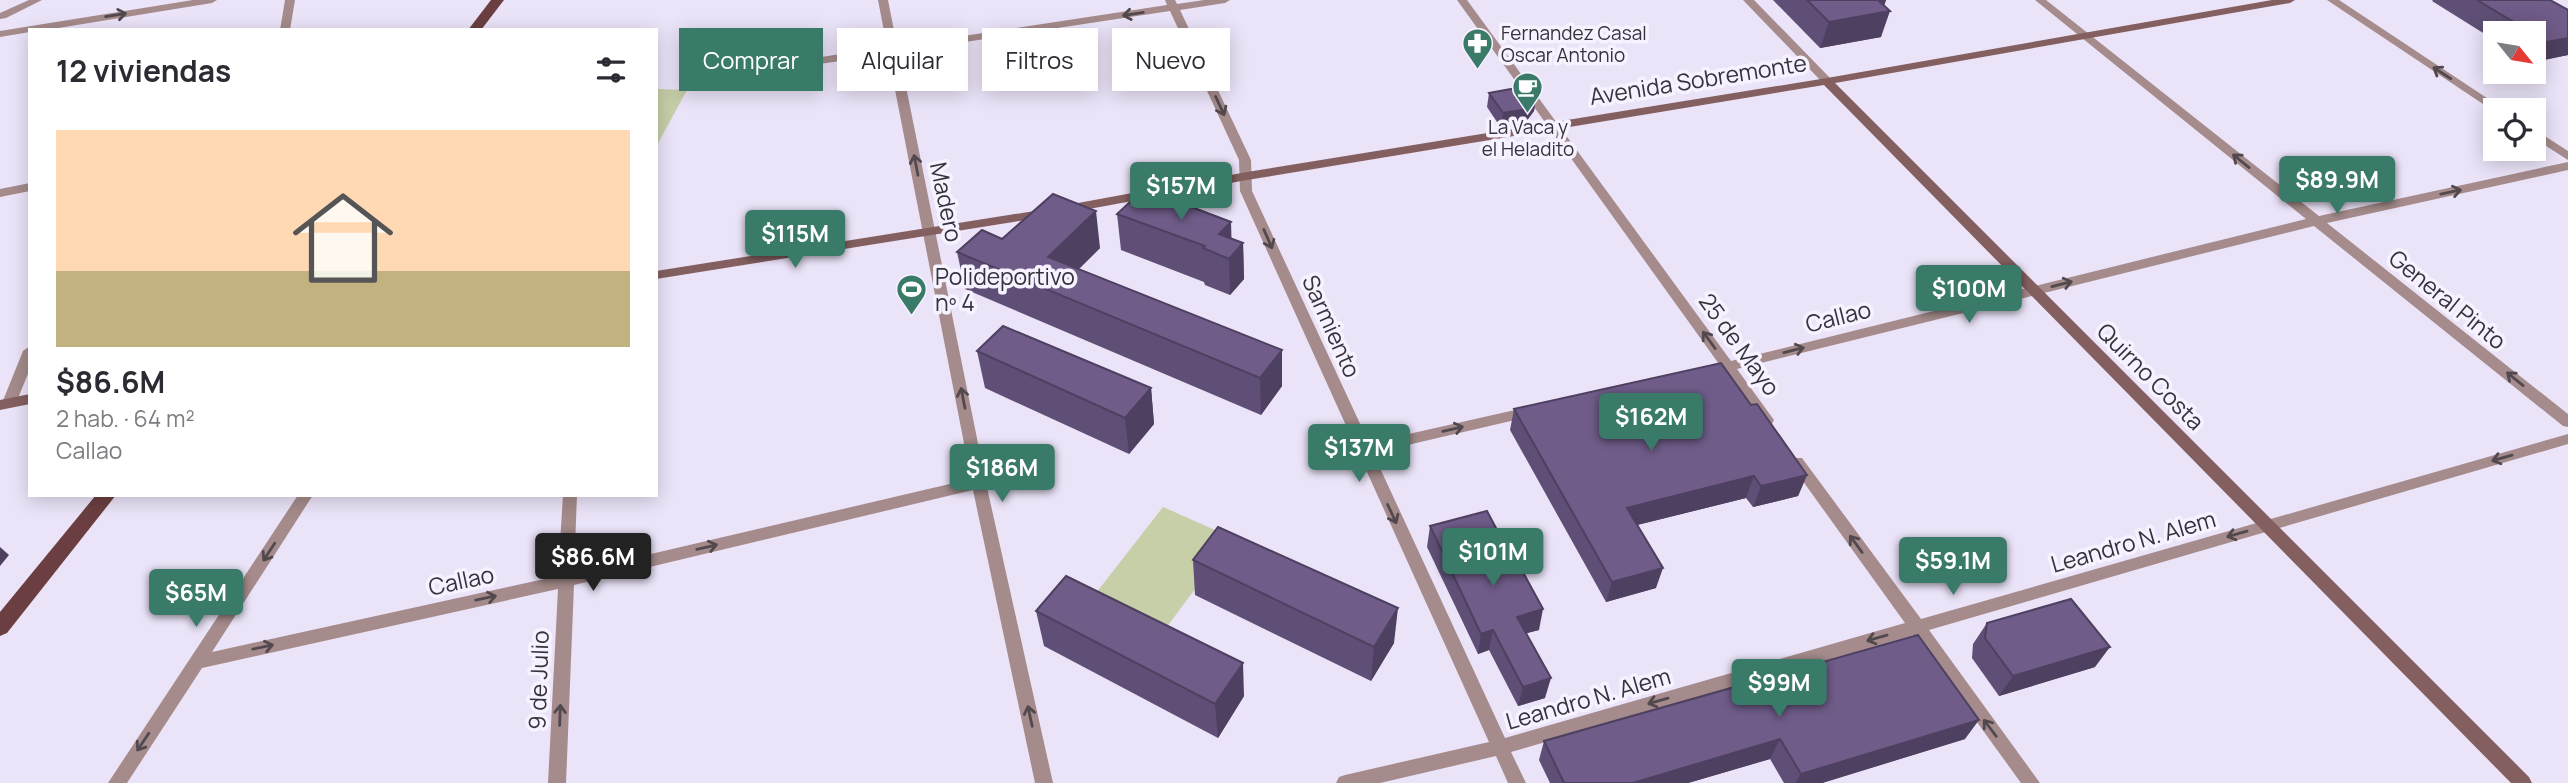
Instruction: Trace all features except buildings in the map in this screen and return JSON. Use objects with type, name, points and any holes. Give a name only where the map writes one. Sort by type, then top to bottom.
[{"type":"main road","points":[[476,28],[498,0]]},
{"type":"main road","name":"Avenida Sobremonte","points":[[658,275],[929,232],[1247,176],[1827,81],[2290,0]]},
{"type":"main road","name":"Quirno Costa","points":[[1827,81],[2523,783]]},
{"type":"main road","points":[[4,404],[28,399]]},
{"type":"main road","points":[[0,627],[105,497]]},
{"type":"street","points":[[1,17],[14,0]]},
{"type":"street","points":[[1,17],[37,0]]},
{"type":"street","points":[[37,28],[212,0]]},
{"type":"street","points":[[285,28],[290,0]]},
{"type":"street","name":"Madero","points":[[883,0],[888,28]]},
{"type":"street","points":[[968,38],[1172,4],[1225,0]]},
{"type":"street","name":"25 de Mayo","points":[[1462,0],[1555,125],[1915,627],[2031,783]]},
{"type":"street","name":"Quirno Costa","points":[[1748,0],[1827,81]]},
{"type":"street","name":"General Pinto","points":[[2040,0],[2568,422]]},
{"type":"street","points":[[2332,0],[2483,99]]},
{"type":"street","name":"Sarmiento","points":[[1172,4],[1245,160],[1246,191],[1517,783]]},
{"type":"street","points":[[0,34],[28,30]]},
{"type":"street","name":"Madero","points":[[901,91],[979,483],[1044,783]]},
{"type":"street","points":[[2546,141],[2568,156]]},
{"type":"street","name":"Callao","points":[[1701,373],[2316,221],[2568,166]]},
{"type":"street","points":[[0,193],[28,187]]},
{"type":"street","points":[[4,404],[28,355]]},
{"type":"street","points":[[1363,450],[1539,410]]},
{"type":"street","name":"Leandro N. Alem","points":[[1345,783],[1500,747],[2568,439]]},
{"type":"street","name":"Callao","points":[[197,662],[565,581],[979,483]]},
{"type":"street","points":[[117,783],[305,497]]},
{"type":"street","name":"9 de Julio","points":[[557,783],[570,497]]},
{"type":"green space","points":[[658,89],[686,91],[658,143]]},
{"type":"green space","points":[[1163,507],[1233,538],[1166,628],[1096,593]]},
{"type":"place","name":"Fernandez Casal Oscar Antonio","points":[[1478,71]]},
{"type":"place","name":"La Vaca y el Heladito","points":[[1528,115]]},
{"type":"place","name":"Polideportivo nº 4","points":[[912,316]]}]
